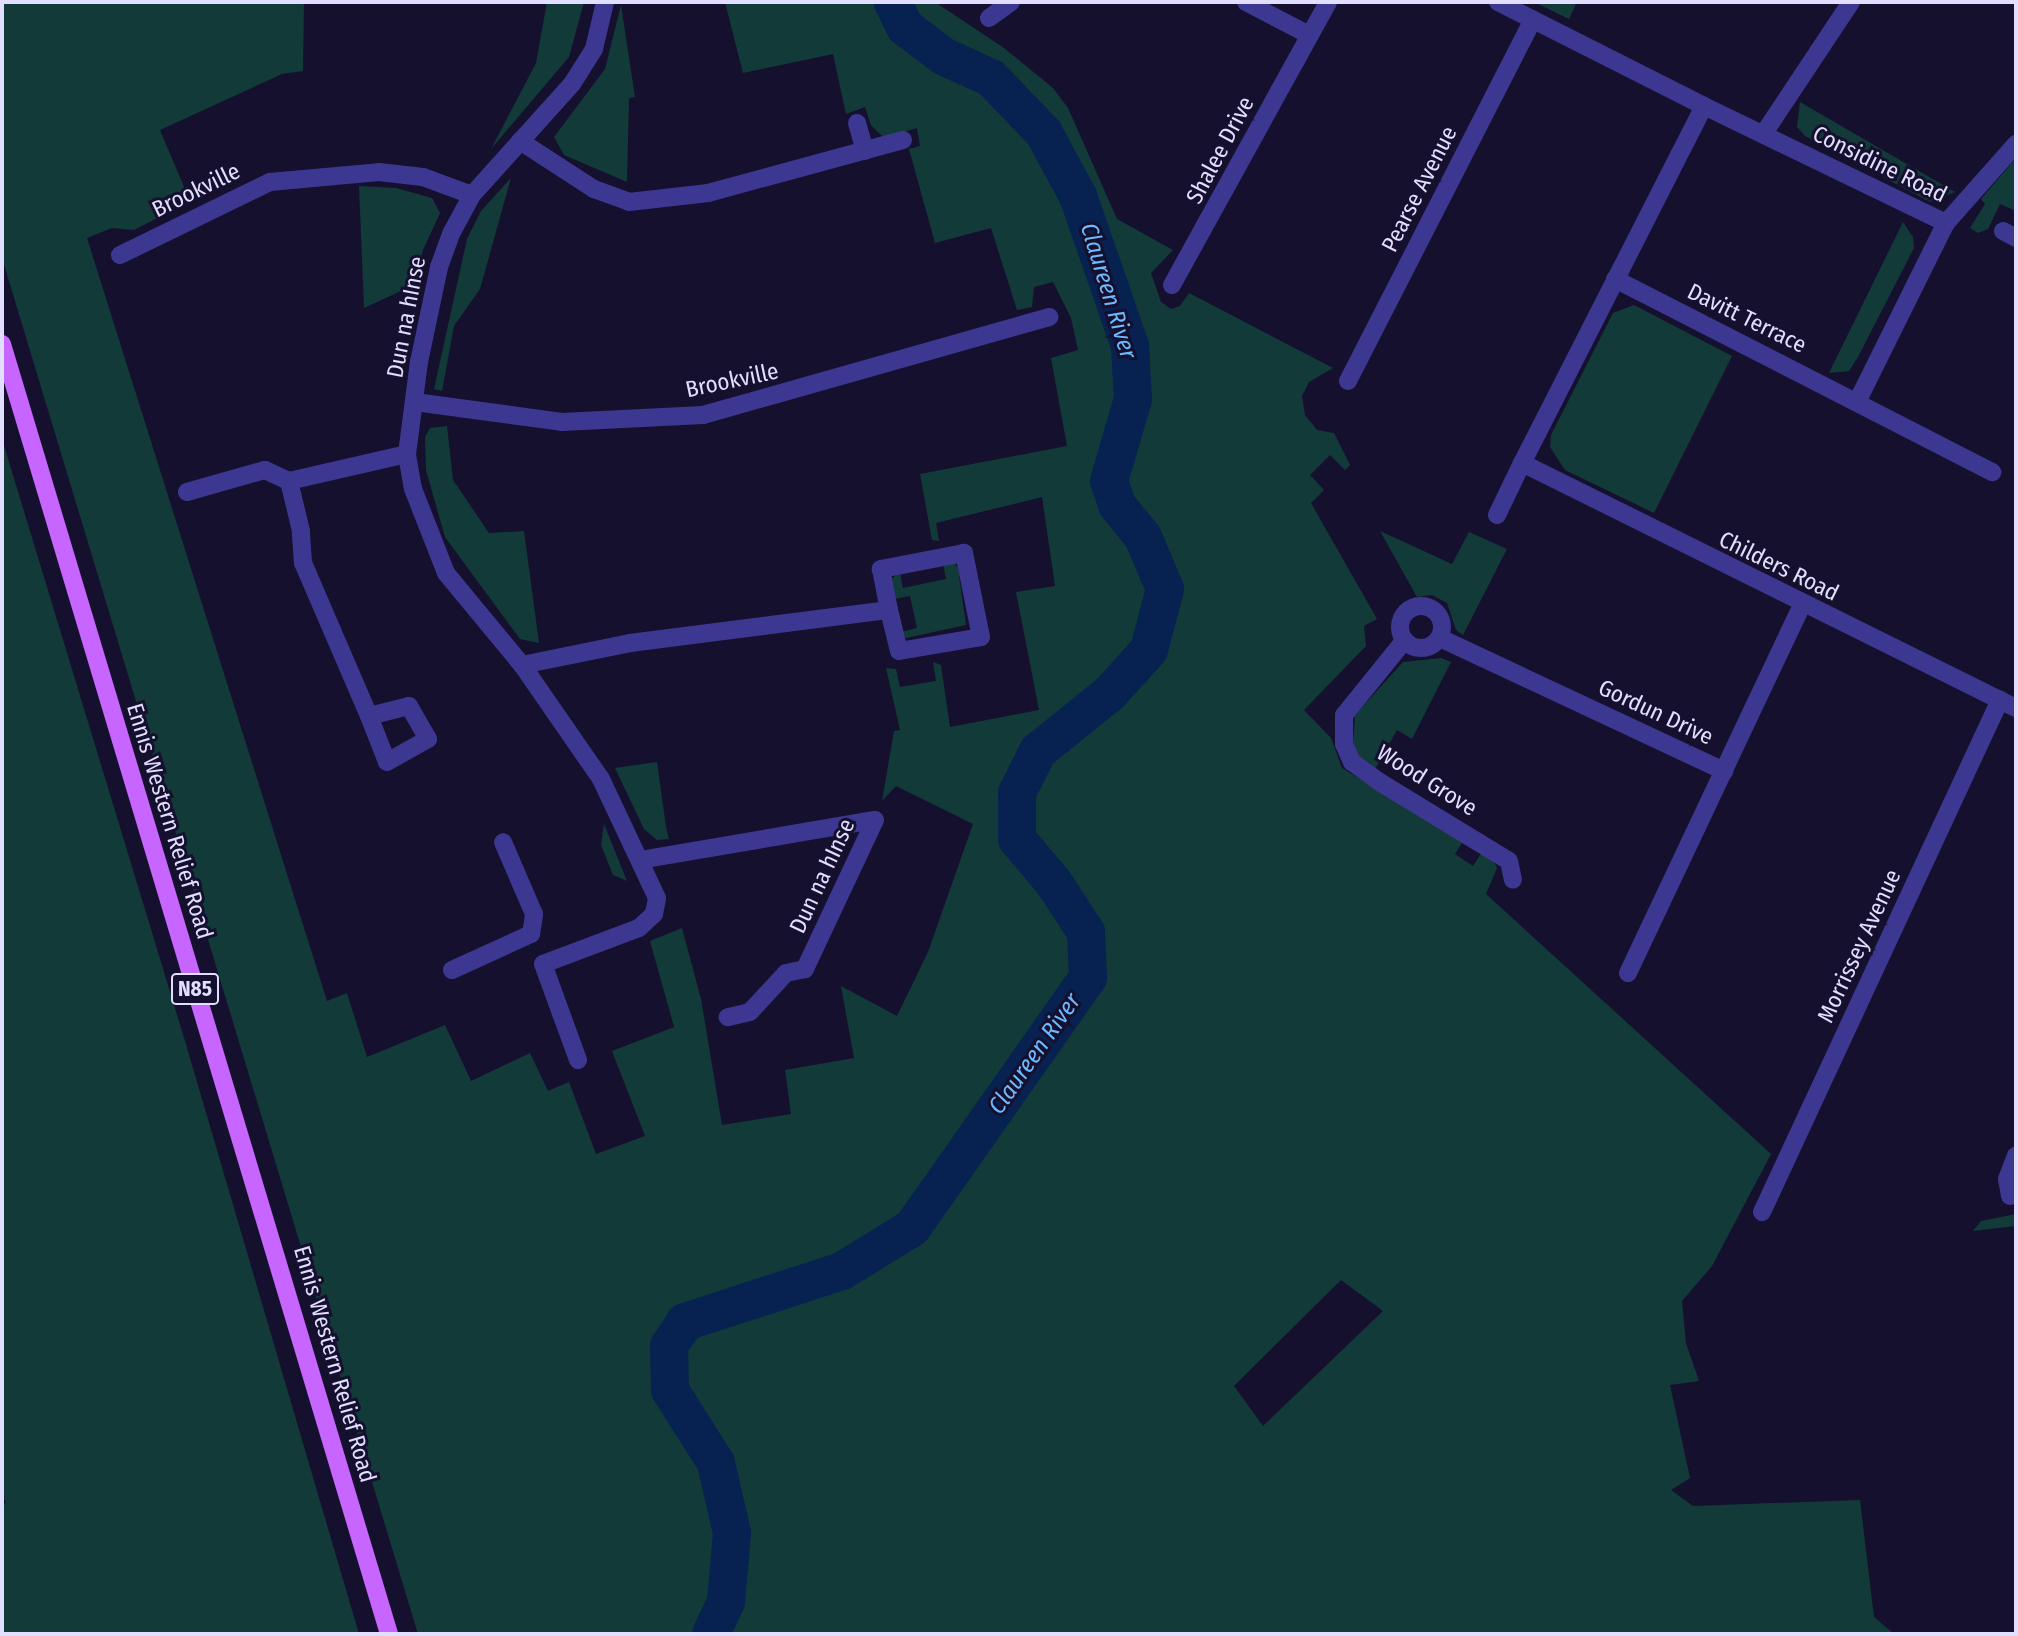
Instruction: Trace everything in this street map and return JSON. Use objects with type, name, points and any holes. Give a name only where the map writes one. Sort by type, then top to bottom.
[{"type":"main road","name":"Ennis Western Relief Road","points":[[2,344],[389,1634]]},
{"type":"street","points":[[472,195],[572,84],[594,49],[605,2]]},
{"type":"street","points":[[989,18],[1011,2]]},
{"type":"street","points":[[1246,2],[1309,35]]},
{"type":"street","name":"Shalee Drive","points":[[1172,285],[1178,282],[1328,2]]},
{"type":"street","points":[[1497,515],[1704,106],[1498,2]]},
{"type":"street","points":[[1764,133],[1851,2]]},
{"type":"street","name":"Pearse Avenue","points":[[1348,381],[1533,20]]},
{"type":"street","name":"Considine Road","points":[[1704,106],[1946,223],[2016,144]]},
{"type":"street","points":[[857,123],[865,150]]},
{"type":"street","points":[[520,141],[594,189],[629,202],[708,193],[903,140]]},
{"type":"street","name":"Brookville","points":[[120,255],[245,191],[292,179],[379,172],[423,177],[472,195]]},
{"type":"street","name":"Dun na hInse","points":[[472,195],[439,267],[407,454],[413,489],[446,573],[522,665],[601,779],[657,898],[654,914],[639,928],[543,964]]},
{"type":"street","points":[[1858,400],[1946,223]]},
{"type":"street","name":"Davitt Terrace","points":[[1615,279],[1858,400],[1992,472]]},
{"type":"street","name":"Brookville","points":[[415,402],[562,422],[703,415],[1049,317]]},
{"type":"street","points":[[187,492],[265,470],[289,481],[407,454]]},
{"type":"street","name":"Childers Road","points":[[1521,463],[1802,606],[2016,708]]},
{"type":"street","points":[[289,481],[302,531],[303,563],[369,716]]},
{"type":"street","points":[[964,553],[981,637],[899,651],[889,610],[881,569],[964,553]]},
{"type":"street","points":[[1420,606],[1440,616],[1440,638],[1427,648],[1414,648],[1404,640],[1401,618],[1420,606]]},
{"type":"street","name":"Gordun Drive","points":[[1440,638],[1724,771],[1802,606]]},
{"type":"street","points":[[522,665],[630,643],[889,610]]},
{"type":"street","name":"Wood Grove","points":[[1404,640],[1344,715],[1344,744],[1352,762],[1378,781],[1509,861],[1513,880]]},
{"type":"street","name":"Morrissey Avenue","points":[[1762,1212],[2000,700]]},
{"type":"street","points":[[1628,972],[1724,771]]},
{"type":"street","name":"Dun na hInse","points":[[640,860],[875,820],[805,969],[786,973],[750,1012],[728,1017]]},
{"type":"street","points":[[503,842],[534,914],[531,934],[578,1060]]},
{"type":"street","points":[[452,970],[531,934]]},
{"type":"street","points":[[2010,1196],[2007,1179],[2016,1156]]},
{"type":"green space","points":[[2,2],[304,2],[303,71],[282,74],[160,130],[190,201],[134,230],[112,228],[87,238],[327,1001],[347,993],[367,1057],[445,1025],[471,1081],[530,1053],[548,1091],[569,1082],[596,1154],[645,1136],[612,1051],[674,1027],[650,941],[682,928],[701,999],[722,1125],[791,1114],[785,1070],[854,1058],[841,986],[897,1016],[928,952],[973,824],[896,786],[882,801],[894,731],[900,730],[886,668],[896,669],[900,687],[936,681],[933,662],[941,665],[950,727],[1039,710],[1016,592],[1055,586],[1042,497],[936,523],[939,541],[932,540],[920,474],[1067,446],[1051,358],[1078,350],[1071,318],[1053,282],[1034,287],[1032,307],[1017,310],[991,228],[935,243],[909,149],[920,146],[917,128],[884,138],[871,125],[865,107],[846,114],[833,54],[743,73],[725,2],[935,2],[1004,48],[1053,88],[1068,108],[1117,219],[1173,250],[1151,273],[1161,302],[1171,309],[1180,306],[1189,293],[1333,368],[1309,382],[1302,396],[1305,415],[1317,430],[1334,433],[1350,465],[1345,470],[1330,455],[1310,475],[1324,490],[1311,503],[1377,619],[1364,626],[1366,646],[1304,710],[1331,738],[1342,768],[1463,841],[1455,854],[1473,866],[1482,852],[1492,858],[1497,868],[1486,894],[1771,1154],[1712,1266],[1682,1301],[1686,1343],[1699,1381],[1670,1385],[1690,1478],[1671,1490],[1693,1506],[1860,1500],[1874,1617],[1894,1634],[418,1634],[2,258]],"holes":[[[1341,1280],[1383,1311],[1263,1426],[1234,1386]]]},
{"type":"green space","points":[[547,2],[584,2],[569,57],[491,149],[536,63]]},
{"type":"green space","points":[[1534,2],[1577,2],[1569,19]]},
{"type":"green space","points":[[621,5],[635,97],[629,98],[627,182],[564,155],[554,137],[605,69]]},
{"type":"green space","points":[[1800,102],[1955,192],[1930,202],[1805,136],[1797,127]]},
{"type":"green space","points":[[2016,158],[2016,211],[2000,204],[1988,229],[1978,233],[1970,228],[1985,204],[1981,199]]},
{"type":"green space","points":[[511,178],[480,289],[454,326],[442,391],[434,389],[467,239],[481,211]]},
{"type":"green space","points":[[359,186],[396,188],[432,198],[440,213],[423,250],[414,285],[364,308]]},
{"type":"green space","points":[[1903,222],[1913,237],[1914,248],[1849,371],[1829,373]]},
{"type":"green space","points":[[1634,305],[1732,356],[1654,513],[1565,470],[1550,447],[1551,435],[1613,313]]},
{"type":"green space","points":[[447,426],[453,480],[489,533],[524,531],[539,643],[520,639],[445,537],[426,470],[425,437],[430,428]]},
{"type":"green space","points":[[2,439],[185,1041],[359,1634],[2,1634],[2,1507],[6,1502],[2,1496]]},
{"type":"green space","points":[[1380,531],[1452,564],[1469,532],[1507,549],[1463,635],[1456,630],[1447,603],[1432,595],[1417,597]]},
{"type":"green space","points":[[943,563],[954,563],[958,568],[966,625],[906,638],[901,632],[917,628],[910,596],[894,599],[889,585],[892,578],[900,573],[903,588],[946,579]]},
{"type":"green space","points":[[1441,658],[1451,662],[1412,739],[1397,730],[1374,771],[1360,758],[1353,743],[1355,715],[1403,662]]},
{"type":"green space","points":[[657,762],[669,839],[657,840],[644,829],[615,768]]},
{"type":"green space","points":[[604,824],[627,881],[613,875],[601,845]]},
{"type":"green space","points":[[2016,1214],[2016,1226],[1973,1231],[1981,1221]]},
{"type":"waterway","name":"Claureen River","points":[[711,1634],[726,1602],[732,1533],[716,1463],[670,1390],[669,1346],[685,1322],[842,1271],[912,1228],[1088,978],[1086,932],[1054,883],[1017,839],[1017,793],[1038,751],[1109,694],[1149,650],[1165,589],[1143,537],[1117,505],[1109,481],[1133,399],[1130,346],[1078,196],[1044,133],[991,78],[943,56],[905,27],[893,2]]}]
